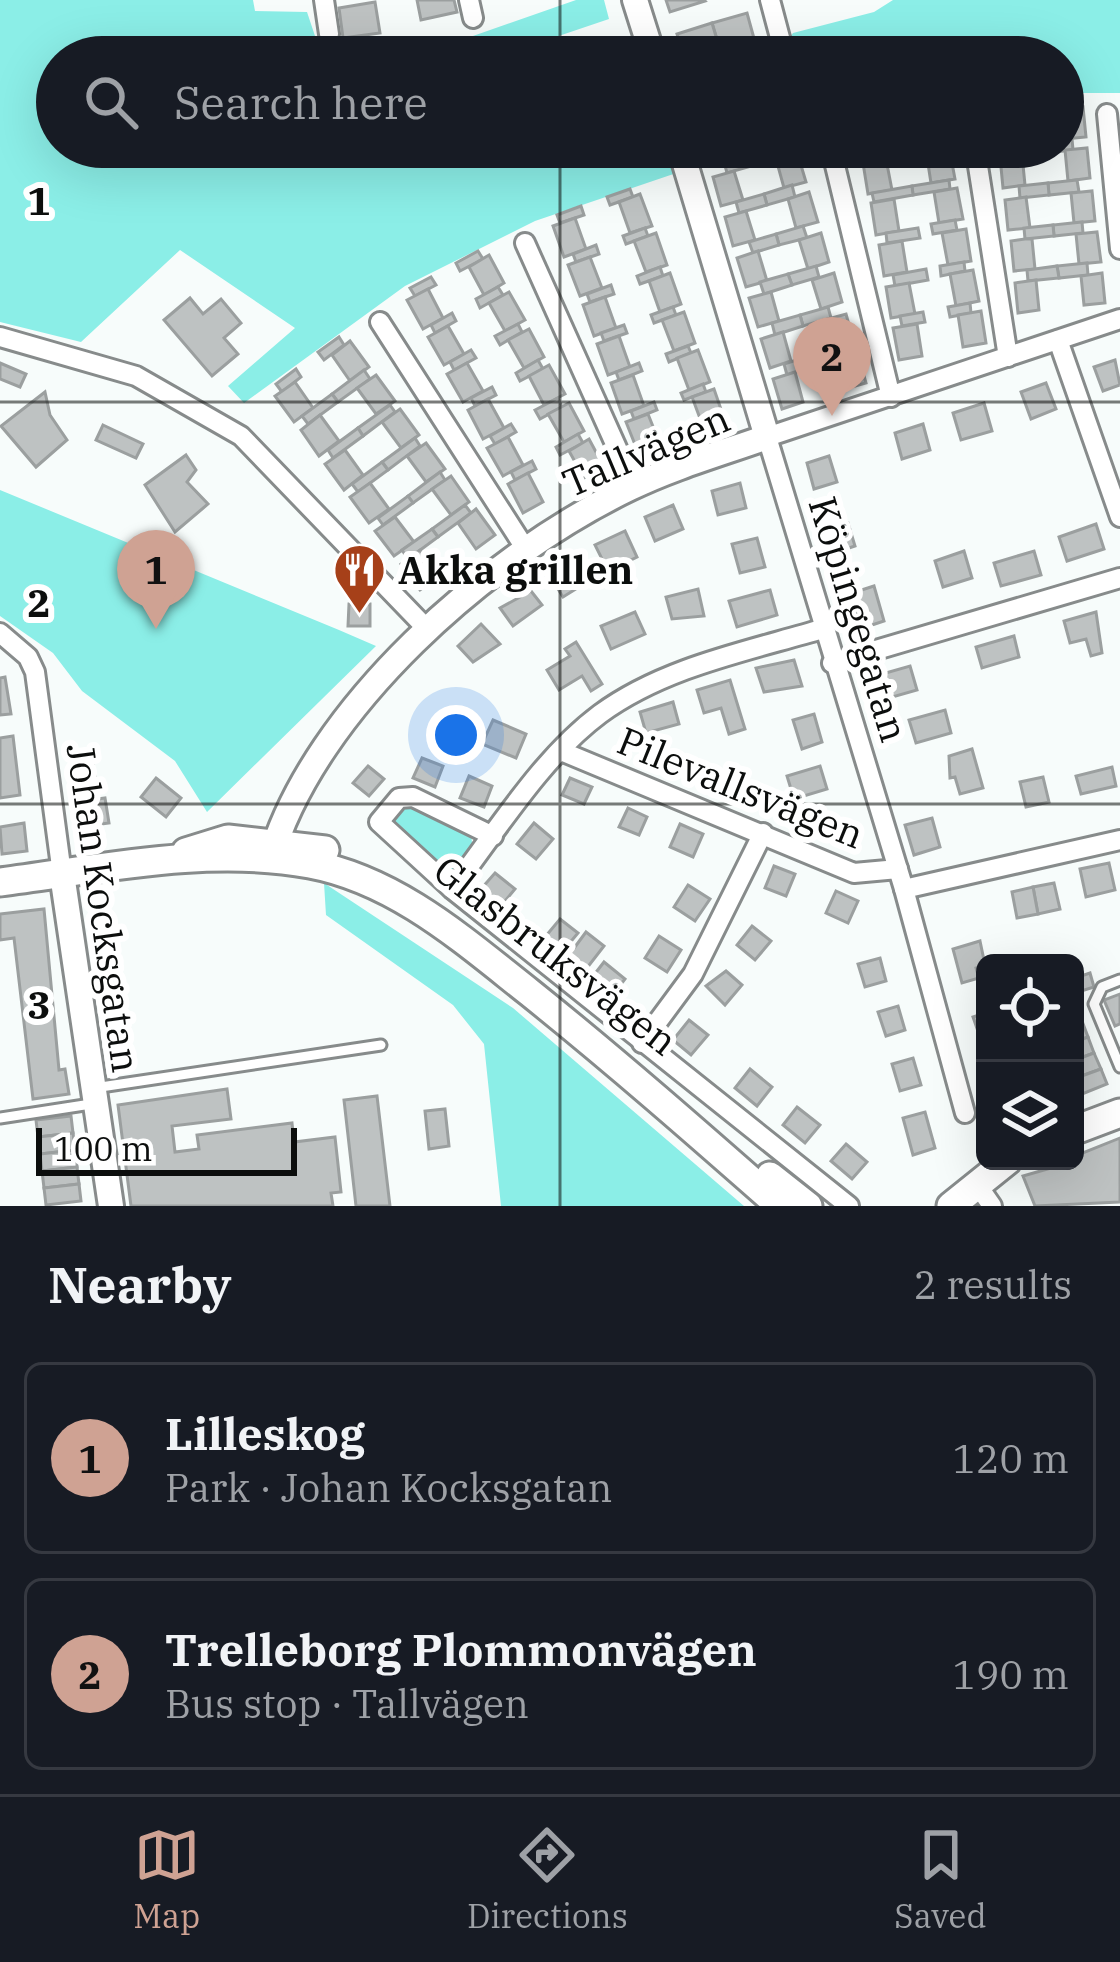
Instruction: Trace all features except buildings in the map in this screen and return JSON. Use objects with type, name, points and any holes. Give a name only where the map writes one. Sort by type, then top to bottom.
[{"type":"main road","name":"Glasbruksvägen","points":[[273,851],[368,881],[406,901],[615,1061],[780,1206]]},
{"type":"main road","name":"Glasbruksvägen","points":[[0,882],[153,861],[273,851],[339,854],[434,903],[808,1206]]},
{"type":"main road","points":[[1084,1127],[1120,1113]]},
{"type":"main road","points":[[951,1206],[984,1195],[1001,1170]]},
{"type":"street","points":[[324,0],[329,34]]},
{"type":"street","points":[[635,0],[646,36]]},
{"type":"street","points":[[770,0],[780,36]]},
{"type":"street","points":[[1108,114],[1120,249]]},
{"type":"street","name":"Köpingegatan","points":[[686,168],[832,663],[901,879],[965,1113]]},
{"type":"street","points":[[836,168],[891,397]]},
{"type":"street","points":[[978,168],[1008,357]]},
{"type":"street","points":[[525,243],[634,486]]},
{"type":"street","name":"Tallvägen","points":[[273,851],[304,772],[345,719],[428,630],[525,548],[634,486],[1120,320]]},
{"type":"street","points":[[380,322],[525,548]]},
{"type":"street","points":[[0,337],[136,376],[242,436],[428,630]]},
{"type":"street","points":[[1058,340],[1120,517]]},
{"type":"street","points":[[832,663],[1120,578]]},
{"type":"street","points":[[452,889],[561,751],[598,715],[649,686],[822,629]]},
{"type":"street","name":"Johan Kocksgatan","points":[[0,633],[28,657],[35,673],[111,1206]]},
{"type":"street","name":"Pilevallsvägen","points":[[561,751],[854,873],[901,879],[1120,840]]},
{"type":"street","points":[[493,836],[413,797],[399,798],[379,822],[452,889],[849,1206]]},
{"type":"street","points":[[641,1043],[693,974],[763,833]]},
{"type":"lane","points":[[1120,980],[1094,997],[1120,1067]]},
{"type":"lane","points":[[0,1118],[95,1096],[381,1045]]},
{"type":"shaded area","points":[[0,0],[253,0],[255,11],[307,12],[315,36],[36,36],[36,168],[691,168],[535,221],[405,286],[244,403],[228,386],[295,328],[180,250],[81,342],[0,322]]},
{"type":"shaded area","points":[[576,0],[604,0],[609,19],[559,36],[473,36]]},
{"type":"shaded area","points":[[893,0],[1120,0],[1120,93],[1084,93],[1084,36],[791,36],[874,12]]},
{"type":"shaded area","points":[[0,490],[376,646],[207,812],[175,761],[82,691],[53,653],[0,616]]},
{"type":"shaded area","points":[[408,803],[471,833],[473,852],[450,875],[389,823]]},
{"type":"shaded area","points":[[324,883],[513,1008],[744,1206],[501,1206],[484,1044],[453,1005],[326,915]]},
{"type":"place","name":"Trelleborg Plommonvägen","points":[[832,416]]},
{"type":"place","name":"Akka grillen","points":[[359,615]]},
{"type":"place","name":"Lilleskog","points":[[156,629]]}]
